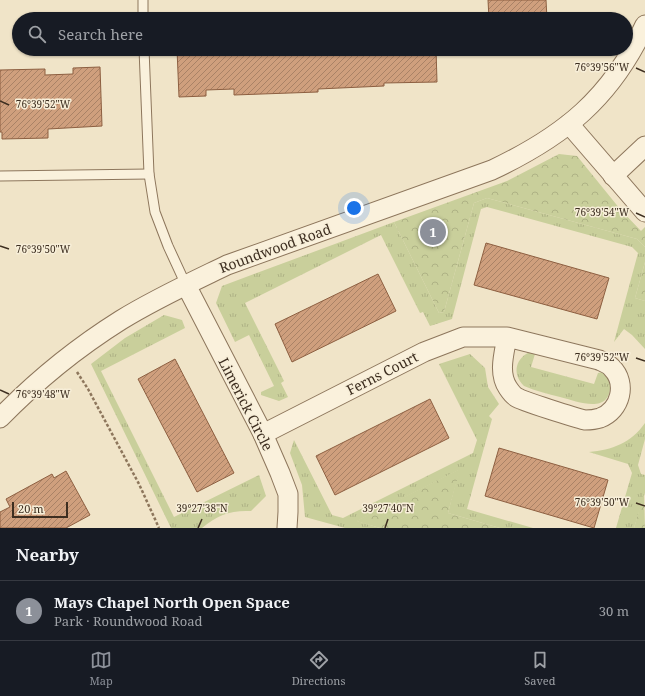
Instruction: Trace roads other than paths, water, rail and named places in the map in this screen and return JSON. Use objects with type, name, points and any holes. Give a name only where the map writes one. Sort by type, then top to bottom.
[{"type":"street","name":"Roundwood Road","points":[[633,48],[645,25]]},
{"type":"street","name":"Roundwood Road","points":[[0,418],[17,400],[69,357],[122,320],[227,264],[492,170],[525,154],[569,124],[598,98],[620,72],[629,56]]},
{"type":"street","points":[[569,124],[645,212]]},
{"type":"street","points":[[613,176],[645,146]]},
{"type":"street","name":"Limerick Circle","points":[[186,285],[263,434],[288,494],[286,528]]},
{"type":"street","name":"Ferns Court","points":[[263,434],[424,352],[463,337],[507,338],[599,360],[612,367],[618,377],[621,389],[618,401],[611,412],[600,418],[586,420],[516,397],[508,388],[503,376],[502,363],[507,338]]},
{"type":"lane","points":[[143,0],[144,12]]},
{"type":"lane","points":[[144,56],[149,174],[155,212],[168,246],[186,285]]},
{"type":"lane","points":[[0,176],[149,174]]},
{"type":"place","name":"Mays Chapel North Open Space","points":[[433,232]]}]
